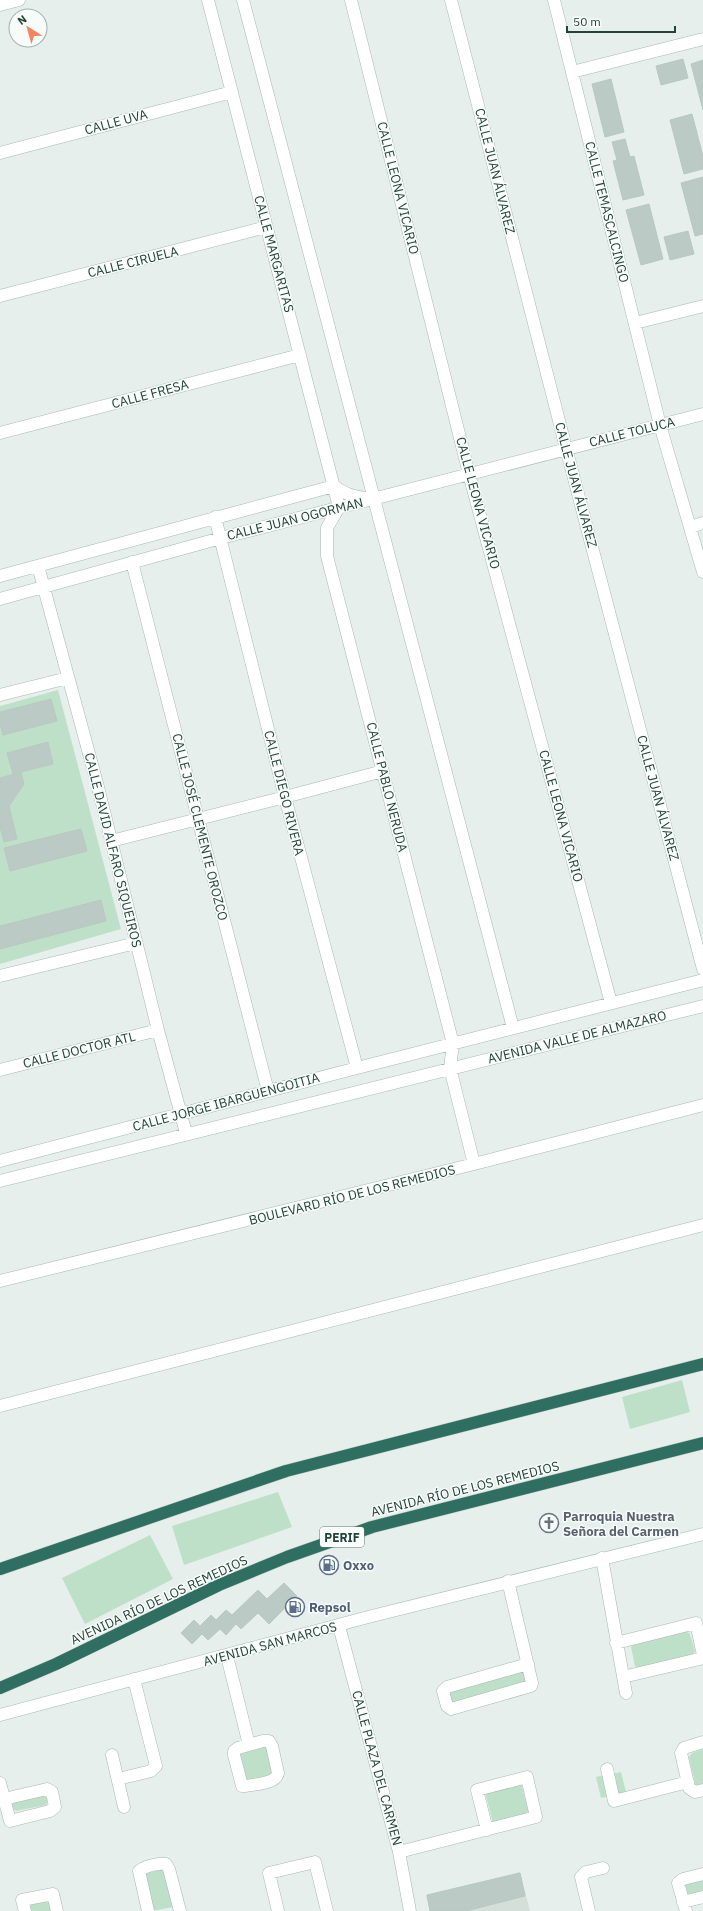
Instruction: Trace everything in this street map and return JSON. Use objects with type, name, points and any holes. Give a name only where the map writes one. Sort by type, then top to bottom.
[{"type":"highway","points":[[0,1569],[286,1472],[703,1364]]},
{"type":"highway","name":"AVENIDA RÍO DE LOS REMEDIOS","points":[[0,1688],[56,1664],[219,1585],[287,1557],[372,1526],[703,1443]]},
{"type":"street","points":[[0,5],[19,0]]},
{"type":"street","name":"CALLE MARGARITAS","points":[[208,0],[339,507]]},
{"type":"street","points":[[243,0],[513,1028]]},
{"type":"street","name":"CALLE LEONA VICARIO","points":[[351,0],[469,474],[611,1003]]},
{"type":"street","name":"CALLE JUAN ÁLVAREZ","points":[[451,0],[566,448],[703,970]]},
{"type":"street","name":"CALLE TEMASCALCINGO","points":[[554,0],[660,425],[703,572]]},
{"type":"street","points":[[572,72],[703,39]]},
{"type":"street","name":"CALLE UVA","points":[[0,152],[232,92]]},
{"type":"street","name":"CALLE CIRUELA","points":[[0,296],[266,227]]},
{"type":"street","points":[[635,323],[703,306]]},
{"type":"street","name":"CALLE FRESA","points":[[0,432],[300,355]]},
{"type":"street","name":"CALLE TOLUCA","points":[[375,498],[703,414]]},
{"type":"street","name":"CALLE JUAN OGORMAN","points":[[0,576],[334,486],[343,493],[354,498],[375,498]]},
{"type":"street","name":"CALLE JUAN OGORMAN","points":[[0,599],[221,538],[375,498]]},
{"type":"street","name":"CALLE PABLO NERUDA","points":[[339,507],[327,528],[327,556],[453,1044],[450,1068]]},
{"type":"street","name":"CALLE DIEGO RIVERA","points":[[215,517],[285,797],[356,1068]]},
{"type":"street","points":[[691,527],[703,523]]},
{"type":"street","name":"CALLE JOSÉ CLEMENTE OROZCO","points":[[132,562],[268,1091]]},
{"type":"street","name":"CALLE DAVID ALFARO SIQUEIROS","points":[[38,566],[186,1133]]},
{"type":"street","points":[[0,695],[68,678]]},
{"type":"street","points":[[111,841],[198,820],[382,771]]},
{"type":"street","points":[[0,976],[136,943]]},
{"type":"street","name":"AVENIDA VALLE DE ALMAZARO","points":[[453,1044],[703,980]]},
{"type":"street","name":"AVENIDA VALLE DE ALMAZARO","points":[[450,1068],[703,1006]]},
{"type":"street","name":"CALLE DOCTOR ATL","points":[[0,1070],[158,1030]]},
{"type":"street","name":"CALLE JORGE IBARGUENGOITIA","points":[[0,1161],[453,1044]]},
{"type":"street","points":[[450,1068],[474,1164]]},
{"type":"street","name":"CALLE JORGE IBARGUENGOITIA","points":[[0,1181],[186,1133],[450,1068]]},
{"type":"street","name":"BOULEVARD RÍO DE LOS REMEDIOS","points":[[0,1281],[474,1164],[703,1105]]},
{"type":"street","points":[[0,1406],[703,1225]]},
{"type":"street","name":"AVENIDA SAN MARCOS","points":[[0,1715],[508,1581],[703,1534]]},
{"type":"street","points":[[602,1558],[626,1693]]},
{"type":"street","points":[[508,1581],[528,1664],[532,1683],[530,1687],[451,1709],[447,1708],[443,1691],[447,1687],[528,1664]]},
{"type":"street","points":[[616,1643],[696,1623],[703,1655]]},
{"type":"street","name":"CALLE PLAZA DEL CARMEN","points":[[339,1626],[399,1852],[410,1911]]},
{"type":"street","points":[[227,1656],[249,1745]]},
{"type":"street","points":[[623,1677],[703,1658]]},
{"type":"street","points":[[118,1779],[151,1771],[155,1768],[156,1763],[134,1679]]},
{"type":"street","points":[[607,1769],[614,1801],[649,1792],[694,1788],[681,1751],[686,1747],[703,1742]]},
{"type":"street","points":[[112,1755],[124,1806]]},
{"type":"street","points":[[399,1852],[488,1830],[536,1817],[527,1777],[477,1790],[488,1830]]},
{"type":"street","points":[[0,1783],[4,1798]]},
{"type":"street","points":[[278,1911],[269,1873],[315,1862],[327,1911]]},
{"type":"street","points":[[148,1911],[139,1871],[144,1868],[166,1864],[170,1869],[178,1911]]},
{"type":"street","points":[[589,1911],[581,1877],[586,1872],[603,1868]]},
{"type":"street","points":[[703,1874],[683,1879],[679,1882],[684,1906],[703,1897]]},
{"type":"street","points":[[23,1906],[53,1894],[57,1911]]},
{"type":"shaded area","points":[[520,1872],[530,1911],[430,1911],[426,1895]]},
{"type":"green space","points":[[58,690],[121,929],[0,964],[0,706]]},
{"type":"green space","points":[[682,1380],[690,1412],[630,1429],[622,1397]]},
{"type":"green space","points":[[278,1492],[292,1527],[184,1565],[172,1526]]},
{"type":"green space","points":[[150,1535],[173,1579],[85,1624],[62,1578]]},
{"type":"green space","points":[[686,1631],[690,1634],[695,1651],[692,1656],[639,1668],[635,1666],[631,1647],[634,1643]]},
{"type":"green space","points":[[525,1670],[529,1685],[450,1706],[446,1691]]},
{"type":"green space","points":[[266,1747],[273,1774],[245,1781],[239,1754]]},
{"type":"green space","points":[[703,1749],[703,1787],[696,1787],[689,1757],[692,1753]]},
{"type":"green space","points":[[621,1772],[626,1792],[617,1794],[612,1774]]},
{"type":"green space","points":[[604,1775],[610,1796],[601,1798],[596,1777]]},
{"type":"green space","points":[[521,1783],[529,1814],[493,1823],[485,1792]]},
{"type":"green space","points":[[44,1795],[48,1799],[46,1805],[16,1811],[12,1807],[14,1801]]},
{"type":"green space","points":[[165,1869],[173,1907],[152,1911],[143,1874]]},
{"type":"green space","points":[[703,1878],[703,1893],[688,1896],[685,1882]]},
{"type":"green space","points":[[49,1900],[52,1911],[29,1911],[28,1905]]},
{"type":"building","points":[[683,59],[688,78],[661,85],[656,66]]},
{"type":"building","points":[[703,60],[703,110],[691,64]]},
{"type":"building","points":[[611,79],[624,132],[605,137],[592,84]]},
{"type":"building","points":[[692,114],[703,156],[703,169],[684,174],[670,120]]},
{"type":"building","points":[[625,139],[630,157],[634,156],[644,195],[623,200],[613,161],[617,160],[612,142]]},
{"type":"building","points":[[703,177],[703,234],[695,236],[681,183]]},
{"type":"building","points":[[649,204],[663,259],[641,265],[626,210]]},
{"type":"building","points":[[688,231],[694,254],[670,260],[664,237]]},
{"type":"building","points":[[51,699],[57,721],[3,735],[0,724],[0,712]]},
{"type":"building","points":[[48,742],[53,764],[13,774],[7,753]]},
{"type":"building","points":[[21,772],[24,784],[9,806],[17,839],[4,842],[0,827],[0,778]]},
{"type":"building","points":[[81,829],[87,851],[10,871],[4,848]]},
{"type":"building","points":[[101,900],[106,921],[0,949],[0,926]]},
{"type":"building","points":[[284,1583],[297,1596],[269,1624],[258,1613],[241,1629],[236,1624],[226,1635],[220,1629],[208,1640],[202,1634],[192,1644],[181,1633],[194,1620],[200,1626],[211,1615],[216,1620],[226,1610],[232,1615],[258,1590],[267,1599]]},
{"type":"building","points":[[520,1873],[525,1896],[466,1911],[430,1911],[427,1895]]},
{"type":"place","name":"Parroquia Nuestra Señora del Carmen","points":[[549,1523]]},
{"type":"place","name":"Oxxo","points":[[329,1565]]},
{"type":"place","name":"Repsol","points":[[295,1607]]}]
